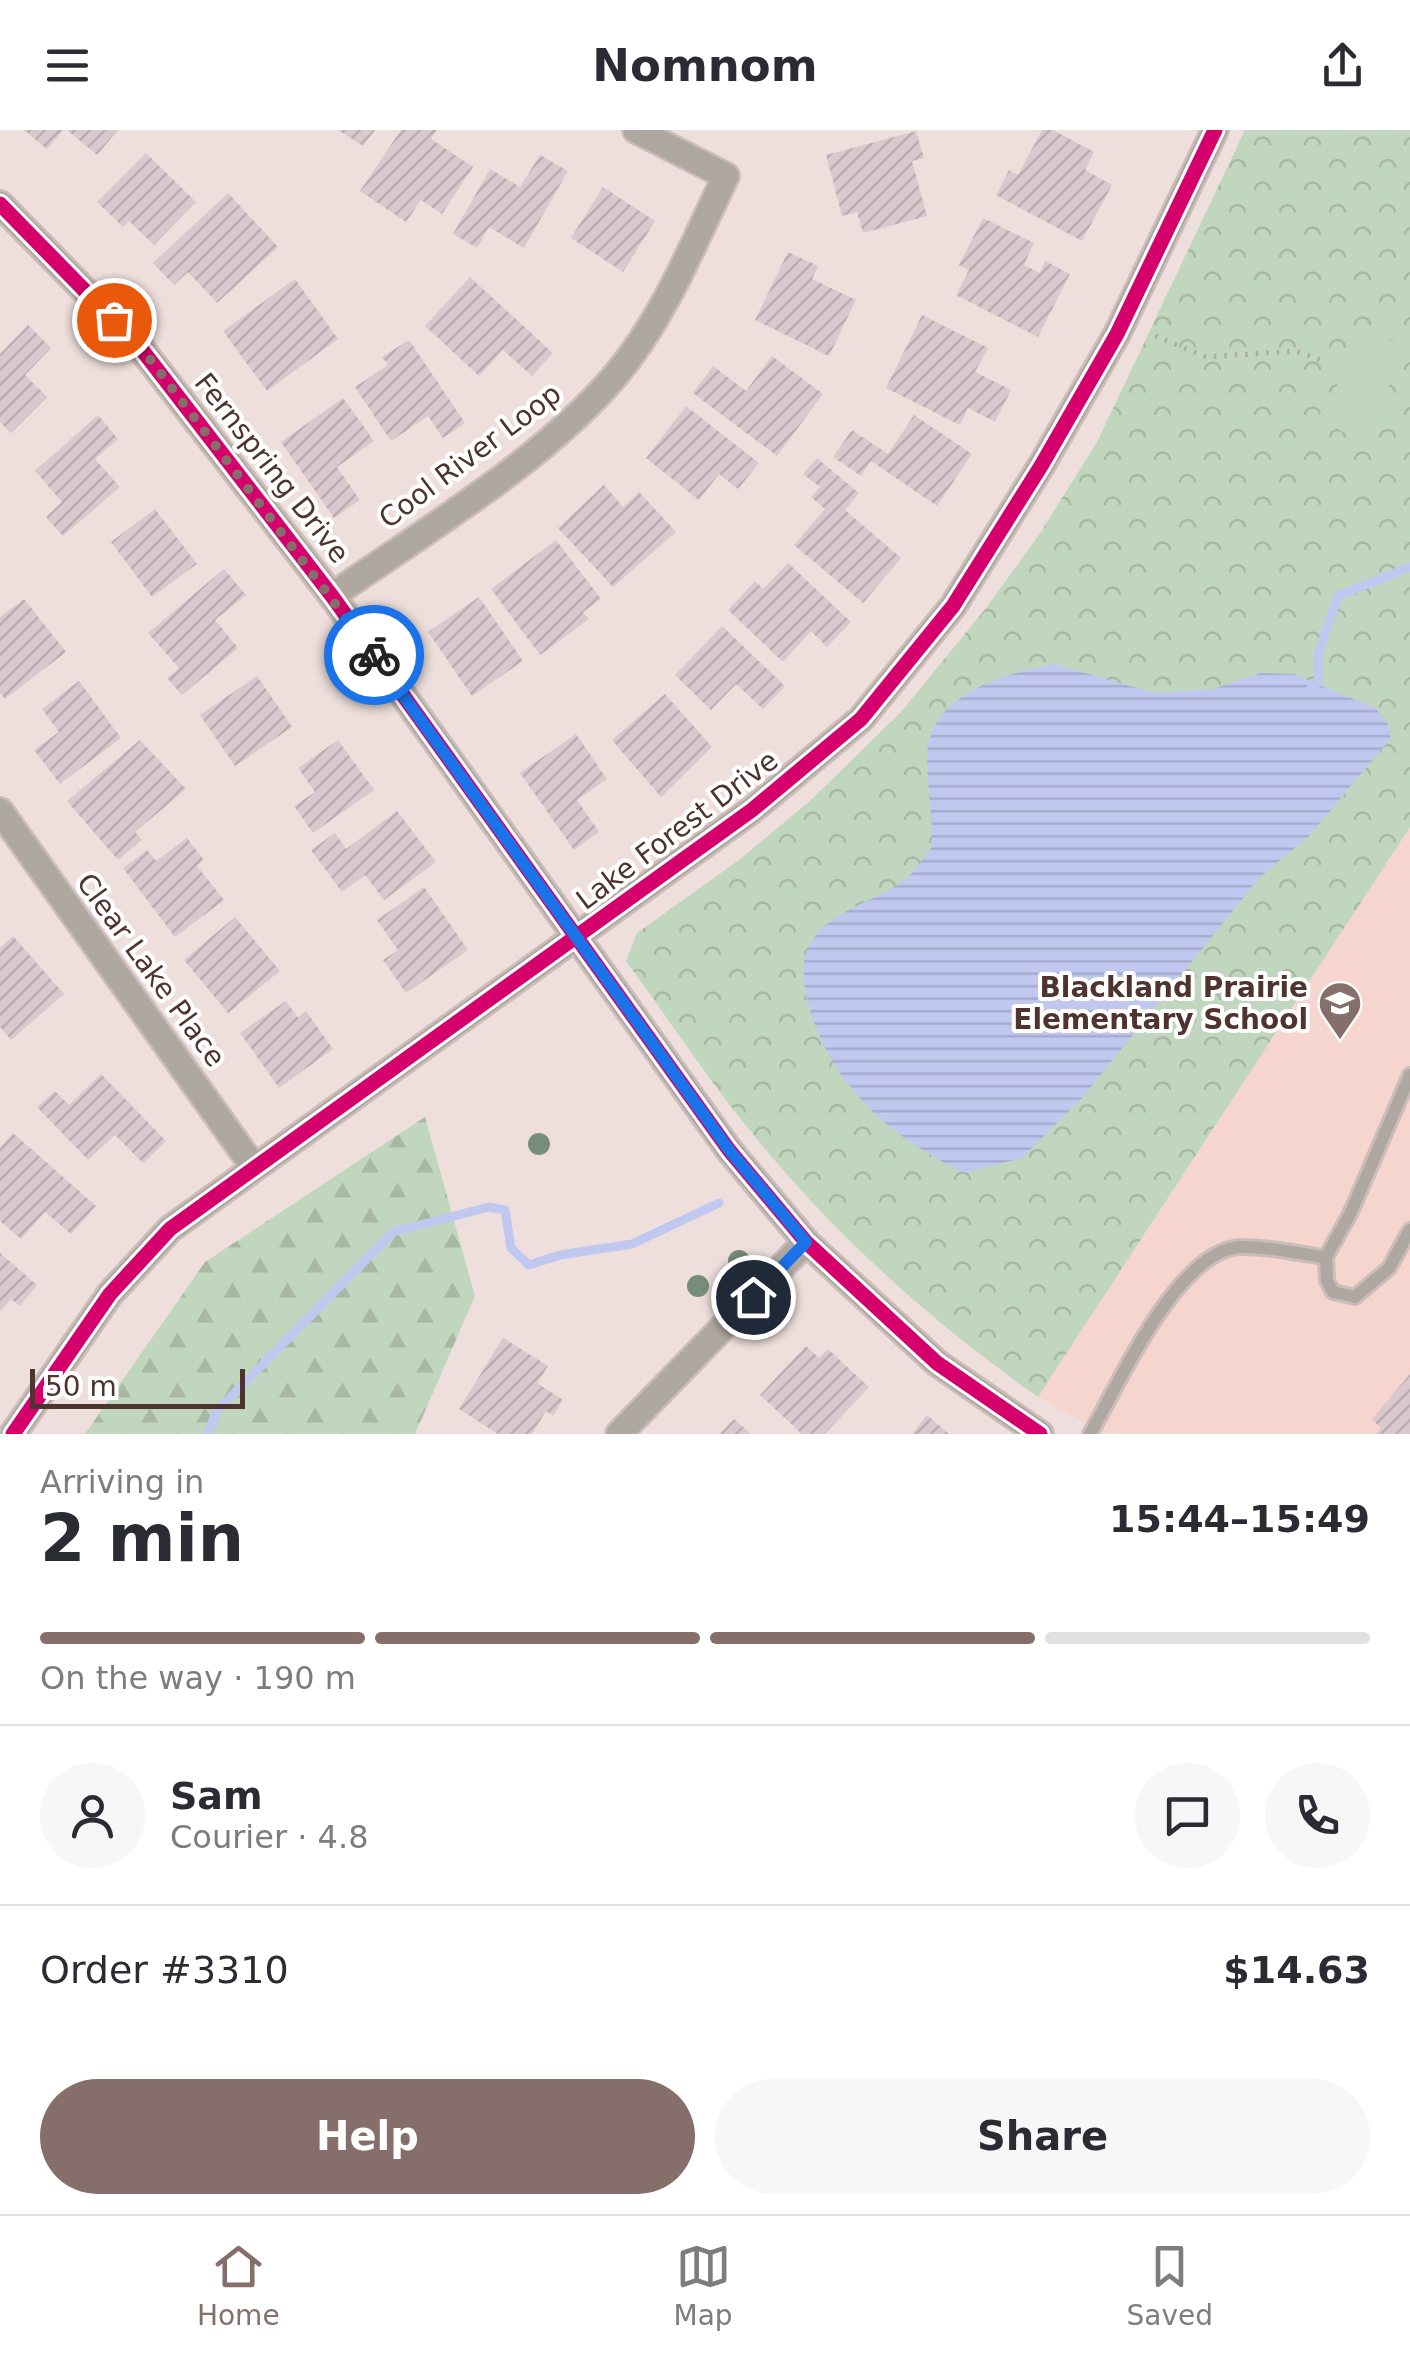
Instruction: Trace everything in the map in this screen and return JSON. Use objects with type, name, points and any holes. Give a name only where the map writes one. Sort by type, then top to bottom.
[{"type":"street","name":"Cool River Loop","points":[[332,596],[562,432],[615,376],[654,321],[726,176],[636,130]]},
{"type":"street","name":"Lake Forest Drive","points":[[13,1434],[110,1294],[147,1250],[253,1166],[752,810],[861,718],[953,606],[1117,334],[1215,130]]},
{"type":"street","name":"Fernspring Drive","points":[[0,204],[140,346],[332,596],[729,1150],[806,1242],[937,1362],[1040,1434]]},
{"type":"street","name":"Clear Lake Place","points":[[0,811],[10,848],[253,1166]]},
{"type":"street","points":[[619,1434],[806,1242]]},
{"type":"lane","points":[[1410,1075],[1351,1212],[1326,1257],[1327,1281],[1334,1292],[1355,1297],[1389,1268],[1410,1230]]},
{"type":"lane","points":[[1090,1434],[1179,1284],[1207,1257],[1239,1247],[1326,1257]]},
{"type":"path","points":[[1155,336],[1206,357],[1296,351],[1327,362]]},
{"type":"shaded area","name":"Blackland Prairie Elementary School","points":[[1410,827],[1410,1434],[1106,1434],[1038,1397]]},
{"type":"green space","points":[[1245,130],[1410,130],[1410,827],[1038,1397],[958,1337],[847,1239],[732,1108],[626,961],[637,933],[739,860],[811,800],[901,712],[986,608],[1039,535],[1097,442]]},
{"type":"green space","points":[[1371,328],[1410,352],[1356,440],[1318,417]]},
{"type":"green space","points":[[425,1117],[475,1296],[415,1434],[85,1434],[205,1262]]},
{"type":"water","points":[[1053,664],[1155,693],[1213,689],[1261,673],[1294,674],[1375,708],[1387,722],[1391,738],[1309,836],[1260,877],[1082,1098],[1022,1158],[964,1173],[891,1128],[852,1089],[835,1066],[811,1013],[804,962],[809,946],[828,924],[897,885],[932,847],[928,745],[946,711],[977,688]]},
{"type":"building","points":[[24,130],[63,130],[47,149]]},
{"type":"building","points":[[67,130],[118,130],[97,155]]},
{"type":"building","points":[[338,130],[375,130],[363,146]]},
{"type":"building","points":[[401,130],[437,130],[431,139],[473,167],[442,214],[421,200],[406,222],[360,191]]},
{"type":"building","points":[[1042,130],[1053,130],[1094,152],[1085,170],[1112,185],[1082,241],[996,195],[1009,170],[1018,175]]},
{"type":"building","points":[[916,131],[924,158],[912,161],[927,216],[863,233],[857,212],[842,216],[826,155]]},
{"type":"building","points":[[146,153],[196,202],[154,245],[129,221],[123,227],[97,202]]},
{"type":"building","points":[[540,155],[568,171],[524,248],[489,227],[477,248],[453,234],[490,169],[520,187]]},
{"type":"building","points":[[603,187],[655,221],[623,272],[571,238]]},
{"type":"building","points":[[228,193],[278,247],[217,303],[188,272],[174,285],[153,263]]},
{"type":"building","points":[[983,218],[1034,243],[1024,265],[1040,273],[1045,261],[1070,274],[1038,337],[956,295],[969,270],[959,265]]},
{"type":"building","points":[[788,252],[818,266],[812,279],[856,300],[829,356],[755,320]]},
{"type":"building","points":[[470,277],[553,353],[532,376],[503,350],[479,376],[425,326]]},
{"type":"building","points":[[295,279],[338,339],[267,391],[223,331]]},
{"type":"building","points":[[922,315],[988,348],[975,372],[1011,390],[995,422],[968,408],[960,425],[886,388]]},
{"type":"building","points":[[28,325],[51,348],[25,375],[47,397],[11,433],[0,422],[0,354]]},
{"type":"building","points":[[409,340],[465,423],[443,438],[428,416],[391,441],[355,387],[388,365],[382,357]]},
{"type":"building","points":[[772,356],[823,394],[777,456],[693,393],[713,366],[746,391]]},
{"type":"building","points":[[343,398],[374,441],[337,467],[360,500],[334,518],[281,442]]},
{"type":"building","points":[[686,406],[759,463],[738,489],[719,474],[699,500],[646,458]]},
{"type":"building","points":[[98,415],[118,439],[95,459],[120,487],[63,536],[46,517],[62,502],[35,471]]},
{"type":"building","points":[[914,415],[972,454],[937,506],[871,461],[861,476],[833,457],[852,430],[888,454]]},
{"type":"building","points":[[817,458],[859,493],[845,510],[901,558],[863,603],[794,545],[825,509],[811,497],[820,487],[803,474]]},
{"type":"building","points":[[604,485],[623,507],[639,492],[676,532],[613,587],[558,528]]},
{"type":"building","points":[[155,509],[197,564],[152,597],[111,542]]},
{"type":"building","points":[[556,540],[601,599],[583,612],[589,619],[540,655],[491,589]]},
{"type":"building","points":[[788,563],[851,622],[827,647],[811,631],[783,662],[728,610],[755,581],[763,589]]},
{"type":"building","points":[[224,569],[246,595],[215,620],[238,648],[182,695],[167,678],[179,668],[148,633]]},
{"type":"building","points":[[479,597],[523,661],[472,696],[428,632]]},
{"type":"building","points":[[24,599],[66,652],[5,699],[0,693],[0,617]]},
{"type":"building","points":[[722,626],[785,686],[763,709],[736,684],[711,710],[675,675]]},
{"type":"building","points":[[257,676],[292,727],[235,766],[200,715]]},
{"type":"building","points":[[79,681],[121,738],[60,784],[34,750],[59,732],[42,709]]},
{"type":"building","points":[[665,694],[712,747],[661,797],[612,740]]},
{"type":"building","points":[[576,734],[607,779],[577,800],[599,832],[574,850],[520,773]]},
{"type":"building","points":[[140,740],[186,789],[135,832],[142,840],[118,860],[67,801]]},
{"type":"building","points":[[338,740],[374,790],[313,833],[294,806],[315,792],[298,768]]},
{"type":"building","points":[[397,811],[436,862],[384,900],[365,875],[342,892],[311,850],[335,833],[346,849]]},
{"type":"building","points":[[187,838],[204,860],[197,866],[224,900],[175,937],[123,868],[147,850],[156,861]]},
{"type":"building","points":[[424,887],[468,950],[406,993],[383,960],[398,950],[377,920]]},
{"type":"building","points":[[235,917],[280,971],[228,1013],[184,960]]},
{"type":"building","points":[[13,936],[64,994],[11,1040],[0,1027],[0,948]]},
{"type":"building","points":[[286,1001],[298,1018],[306,1011],[333,1049],[279,1088],[240,1033]]},
{"type":"building","points":[[101,1074],[166,1141],[143,1163],[115,1135],[88,1160],[37,1107],[55,1091],[69,1105]]},
{"type":"building","points":[[13,1133],[96,1206],[71,1234],[45,1212],[21,1239],[0,1221],[0,1148]]},
{"type":"building","points":[[0,1253],[37,1285],[20,1306],[11,1299],[0,1312]]},
{"type":"building","points":[[503,1338],[548,1366],[537,1383],[563,1400],[553,1416],[546,1411],[532,1434],[498,1434],[459,1409]]},
{"type":"building","points":[[806,1346],[819,1358],[828,1349],[869,1387],[825,1434],[802,1434],[760,1395]]},
{"type":"building","points":[[1410,1374],[1410,1434],[1376,1434],[1381,1428],[1372,1419]]},
{"type":"building","points":[[927,1415],[949,1434],[912,1434]]},
{"type":"building","points":[[734,1419],[751,1434],[720,1434]]},
{"type":"waterway","points":[[1311,688],[1318,682],[1318,654],[1338,596],[1410,567]]},
{"type":"waterway","points":[[207,1434],[217,1411],[393,1232],[489,1207],[505,1210],[511,1248],[529,1265],[560,1255],[632,1244],[719,1203]]},
{"type":"cycle path","points":[[13,1434],[110,1294],[170,1229],[752,810],[861,719],[953,606],[1041,466],[1117,334],[1215,130]]},
{"type":"cycle path","points":[[0,204],[139,346],[332,596],[729,1150],[806,1242],[937,1363],[1040,1434]]},
{"type":"way so far","points":[[114,320],[140,346],[374,655]]},
{"type":"place","name":"Blackland Prairie Elementary School","points":[[1340,1041]]},
{"type":"route","points":[[374,655],[729,1150],[806,1242],[753,1297]]}]
